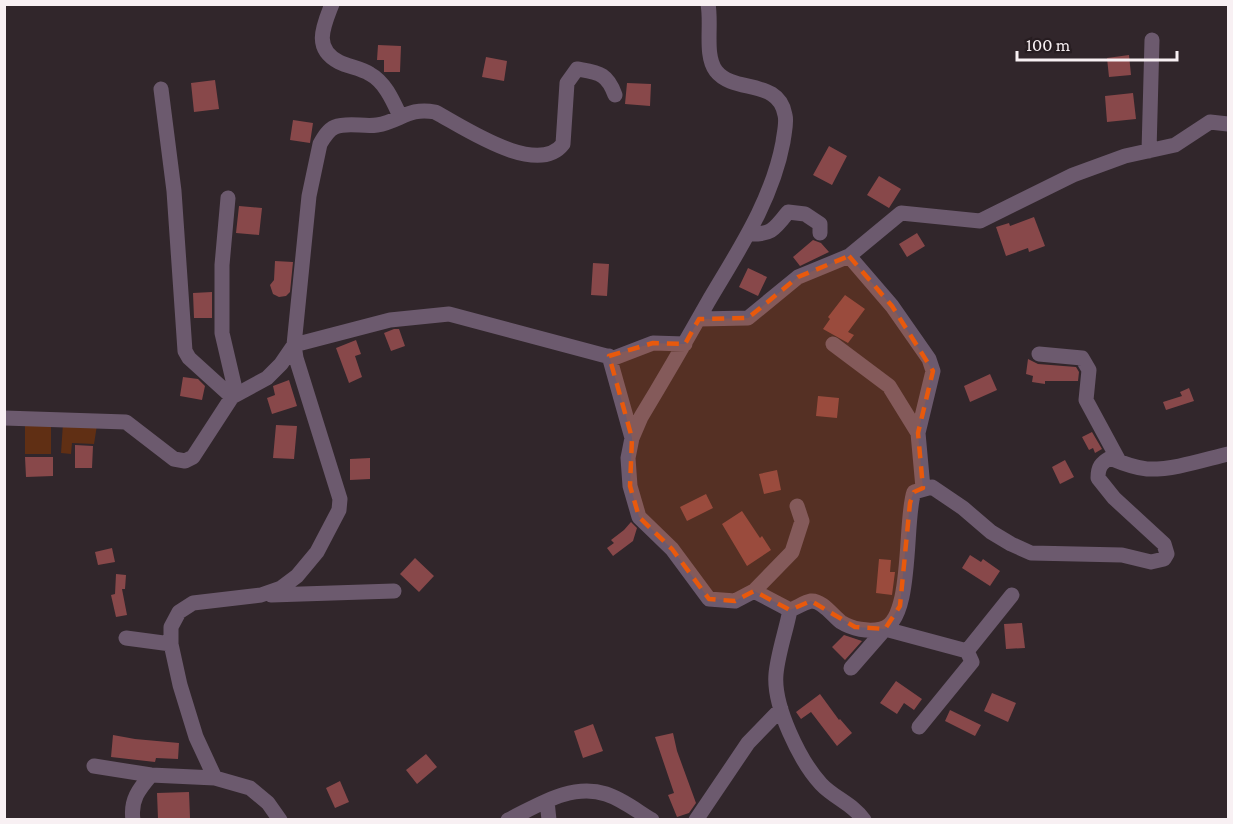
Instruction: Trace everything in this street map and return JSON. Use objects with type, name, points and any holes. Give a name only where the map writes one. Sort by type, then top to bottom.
[{"type":"street","points":[[332,4],[321,30],[325,48],[338,61],[372,74],[390,94],[400,116]]},
{"type":"street","points":[[708,4],[711,18],[709,52],[717,72],[733,82],[771,92],[780,101],[786,115],[785,130],[780,159],[771,186],[748,234],[641,417],[632,438],[628,458],[630,486],[639,517],[672,549],[709,599],[735,601],[754,591],[792,552],[802,521],[797,506]]},
{"type":"street","points":[[1149,151],[1152,40]]},
{"type":"street","points":[[261,595],[281,588],[297,576],[317,552],[339,510],[340,499],[296,358],[294,345],[309,196],[320,144],[328,131],[339,126],[393,122],[400,116],[415,110],[435,112],[504,149],[524,155],[553,153],[563,144],[567,83],[577,69],[600,73],[610,81],[615,95]]},
{"type":"street","points":[[161,89],[174,191],[185,351],[189,358],[234,395]]},
{"type":"street","points":[[699,319],[748,318],[798,277],[849,256],[901,213],[980,221],[1073,175],[1125,156],[1175,146],[1210,122],[1228,124]]},
{"type":"street","points":[[228,198],[222,265],[222,333],[234,395]]},
{"type":"street","points":[[748,234],[764,235],[777,226],[788,212],[805,214],[820,224],[820,233]]},
{"type":"street","points":[[849,256],[891,306],[929,359],[933,370],[918,433],[923,488]]},
{"type":"street","points":[[4,417],[126,422],[174,459],[185,461],[193,457],[234,395],[267,378],[281,364],[294,345],[390,320],[449,314],[614,358],[653,343],[685,344]]},
{"type":"street","points":[[833,344],[889,386],[918,433]]},
{"type":"street","points":[[1039,354],[1083,358],[1089,370],[1086,400],[1119,462]]},
{"type":"street","points":[[609,356],[632,438]]},
{"type":"street","points":[[851,668],[897,616],[906,562],[910,503],[914,492],[932,486],[991,532],[1031,553],[1070,552],[1122,555],[1151,562],[1164,559],[1167,554],[1164,544],[1114,498],[1098,478],[1098,468],[1103,461],[1110,458],[1148,469],[1174,466],[1228,454]]},
{"type":"street","points":[[215,778],[196,737],[171,644],[171,627],[179,612],[193,603],[261,595],[394,591]]},
{"type":"street","points":[[754,591],[790,610]]},
{"type":"street","points":[[967,651],[1012,595]]},
{"type":"street","points":[[790,610],[812,601],[819,603],[842,622],[855,627],[872,631],[885,629],[967,651]]},
{"type":"street","points":[[790,610],[776,676],[781,709],[805,764],[822,786],[855,809],[864,819]]},
{"type":"street","points":[[126,638],[171,644]]},
{"type":"street","points":[[919,727],[972,662],[967,651]]},
{"type":"street","points":[[696,819],[704,811],[748,743],[781,709]]},
{"type":"street","points":[[94,766],[151,775],[215,778],[250,788],[268,803],[280,819]]},
{"type":"street","points":[[133,819],[132,810],[136,792],[151,775]]},
{"type":"street","points":[[508,819],[576,790],[607,795],[651,819]]},
{"type":"street","points":[[547,801],[549,819]]},
{"type":"highlighted area","points":[[849,256],[892,306],[933,371],[918,433],[923,488],[914,492],[910,503],[900,606],[885,629],[855,627],[811,601],[790,610],[754,591],[735,601],[709,599],[672,549],[639,517],[630,486],[632,438],[609,356],[653,343],[685,344],[699,319],[748,318],[798,277]]},
{"type":"shaded area","points":[[25,423],[51,423],[51,454],[25,454]]},
{"type":"shaded area","points":[[63,423],[97,425],[94,444],[72,443],[71,454],[61,453]]},
{"type":"building","points":[[378,45],[401,46],[400,72],[384,72],[384,60],[377,60]]},
{"type":"building","points":[[1129,55],[1131,75],[1109,77],[1107,58]]},
{"type":"building","points":[[486,57],[507,61],[504,81],[482,77]]},
{"type":"building","points":[[215,80],[219,109],[194,112],[191,83]]},
{"type":"building","points":[[627,83],[651,84],[650,106],[625,104]]},
{"type":"building","points":[[1133,93],[1136,119],[1107,122],[1105,96]]},
{"type":"building","points":[[293,120],[313,123],[310,143],[290,140]]},
{"type":"building","points":[[829,146],[847,156],[832,185],[813,175]]},
{"type":"building","points":[[879,176],[901,189],[889,208],[867,195]]},
{"type":"building","points":[[239,206],[262,208],[259,235],[236,233]]},
{"type":"building","points":[[1034,217],[1045,246],[1029,252],[1028,248],[1006,256],[996,227],[1009,223],[1010,226]]},
{"type":"building","points":[[917,233],[925,246],[907,257],[899,244]]},
{"type":"building","points":[[813,240],[821,243],[829,252],[800,266],[793,257]]},
{"type":"building","points":[[275,261],[293,262],[290,292],[286,296],[279,297],[273,294],[270,285],[274,280]]},
{"type":"building","points":[[593,263],[609,264],[607,296],[591,295]]},
{"type":"building","points":[[748,268],[767,277],[758,296],[739,287]]},
{"type":"building","points":[[212,292],[212,318],[194,318],[193,293]]},
{"type":"building","points":[[845,295],[865,309],[848,332],[854,335],[848,343],[823,329],[830,319],[828,317]]},
{"type":"building","points":[[399,329],[405,346],[391,351],[384,333]]},
{"type":"building","points":[[356,340],[361,354],[355,356],[362,377],[349,383],[336,348]]},
{"type":"building","points":[[1028,359],[1038,364],[1076,367],[1079,372],[1078,381],[1045,381],[1045,384],[1032,382],[1033,376],[1026,374]]},
{"type":"building","points":[[990,374],[997,390],[970,402],[964,386]]},
{"type":"building","points":[[183,377],[198,379],[205,386],[202,400],[180,396]]},
{"type":"building","points":[[289,380],[297,406],[272,414],[267,398],[275,395],[273,386]]},
{"type":"building","points":[[1189,388],[1194,401],[1166,410],[1163,402],[1182,396],[1180,392]]},
{"type":"building","points":[[818,396],[839,398],[837,418],[816,416]]},
{"type":"building","points":[[276,425],[297,426],[294,459],[273,458]]},
{"type":"building","points":[[1092,432],[1102,449],[1095,453],[1093,448],[1089,450],[1082,437]]},
{"type":"building","points":[[75,445],[93,446],[92,468],[75,468]]},
{"type":"building","points":[[25,457],[53,457],[53,476],[26,477]]},
{"type":"building","points":[[370,458],[370,479],[350,480],[350,459]]},
{"type":"building","points":[[1065,460],[1074,477],[1060,484],[1052,467]]},
{"type":"building","points":[[777,470],[781,490],[764,494],[759,474]]},
{"type":"building","points":[[706,494],[713,508],[687,521],[680,507]]},
{"type":"building","points":[[742,511],[771,550],[747,566],[722,524]]},
{"type":"building","points":[[631,522],[637,528],[633,541],[613,556],[607,548],[614,543],[611,540]]},
{"type":"building","points":[[112,548],[115,562],[98,565],[95,552]]},
{"type":"building","points":[[970,555],[981,562],[983,559],[1000,571],[990,586],[962,568]]},
{"type":"building","points":[[415,558],[434,576],[419,592],[400,574]]},
{"type":"building","points":[[879,559],[891,560],[890,572],[895,572],[892,595],[876,593]]},
{"type":"building","points":[[116,574],[126,575],[125,589],[122,589],[127,615],[116,617],[111,595],[115,594]]},
{"type":"building","points":[[1022,623],[1025,648],[1006,649],[1004,624]]},
{"type":"building","points":[[844,635],[862,641],[845,660],[832,647]]},
{"type":"building","points":[[896,681],[922,699],[914,710],[904,703],[897,714],[880,703]]},
{"type":"building","points":[[992,693],[1016,703],[1008,722],[984,711]]},
{"type":"building","points":[[820,694],[839,720],[852,733],[837,746],[811,712],[801,719],[796,712]]},
{"type":"building","points":[[950,710],[981,725],[975,736],[945,721]]},
{"type":"building","points":[[593,724],[603,751],[583,758],[574,731]]},
{"type":"building","points":[[673,733],[677,751],[696,803],[689,813],[677,817],[668,795],[674,793],[655,737]]},
{"type":"building","points":[[113,735],[179,743],[178,759],[156,758],[155,762],[111,757]]},
{"type":"building","points":[[426,754],[437,767],[417,784],[406,770]]},
{"type":"building","points":[[340,781],[349,802],[335,808],[326,788]]},
{"type":"building","points":[[189,792],[190,818],[158,819],[157,793]]}]
